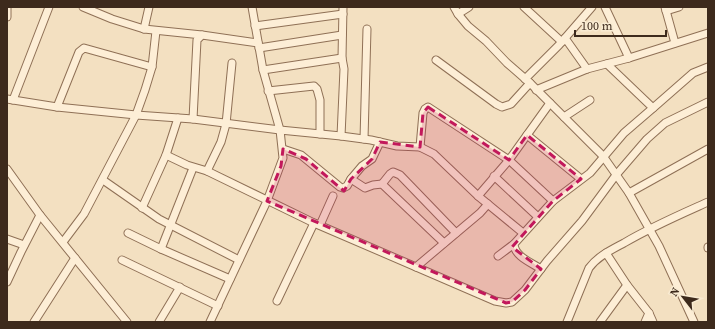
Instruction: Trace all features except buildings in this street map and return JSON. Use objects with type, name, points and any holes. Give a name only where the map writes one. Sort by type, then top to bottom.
[{"type":"street","points":[[7,17],[8,7]]},
{"type":"street","points":[[49,7],[10,99],[57,107],[193,119],[364,139],[397,146],[420,147],[434,154],[478,196],[523,233]]},
{"type":"street","points":[[83,7],[112,19],[144,29],[202,35],[259,46],[342,35]]},
{"type":"street","points":[[144,29],[149,7]]},
{"type":"street","points":[[210,322],[267,201],[283,158],[280,130],[263,70],[252,7]]},
{"type":"street","points":[[469,7],[456,10],[468,26],[528,81],[603,156],[629,194],[659,246],[694,322]]},
{"type":"street","points":[[524,7],[563,40],[586,70]]},
{"type":"street","points":[[436,60],[496,104],[502,107],[511,104],[528,81],[592,7]]},
{"type":"street","points":[[605,7],[629,58]]},
{"type":"street","points":[[675,43],[665,9],[679,7]]},
{"type":"street","points":[[255,26],[343,10],[342,58],[344,69],[341,136]]},
{"type":"street","points":[[364,139],[368,29]]},
{"type":"street","points":[[62,242],[84,214],[136,115],[152,67],[156,31]]},
{"type":"street","points":[[536,90],[586,70],[629,58],[708,32]]},
{"type":"street","points":[[193,119],[197,40],[202,35]]},
{"type":"street","points":[[57,107],[79,52],[84,48],[152,67]]},
{"type":"street","points":[[263,70],[342,58]]},
{"type":"street","points":[[207,171],[221,142],[226,124],[232,63]]},
{"type":"street","points":[[607,64],[653,108]]},
{"type":"street","points":[[498,256],[514,244],[553,201],[590,172],[624,133],[693,73],[708,67]]},
{"type":"street","points":[[268,91],[314,86],[317,89],[320,100],[320,134]]},
{"type":"street","points":[[564,117],[590,100]]},
{"type":"street","points":[[166,155],[193,168],[207,171],[317,224],[495,301],[506,304],[512,302],[525,290],[582,221],[616,175],[647,139],[665,123],[708,102]]},
{"type":"street","points":[[478,196],[509,160],[550,103]]},
{"type":"street","points":[[420,147],[423,113],[428,107],[509,160],[553,201]]},
{"type":"street","points":[[142,208],[166,155],[178,118]]},
{"type":"street","points":[[527,135],[581,179]]},
{"type":"street","points":[[283,149],[301,156],[343,188],[362,166],[372,159],[380,142]]},
{"type":"street","points":[[629,194],[708,149]]},
{"type":"street","points":[[161,249],[193,168]]},
{"type":"street","points":[[7,169],[40,215],[127,322]]},
{"type":"street","points":[[351,179],[365,188],[382,184],[393,172],[400,176],[456,233]]},
{"type":"street","points":[[494,176],[538,217]]},
{"type":"street","points":[[103,180],[142,208],[170,225],[239,260]]},
{"type":"street","points":[[382,184],[444,243]]},
{"type":"street","points":[[277,302],[333,196]]},
{"type":"street","points":[[567,322],[589,268],[594,262],[606,253],[649,228],[708,202]]},
{"type":"street","points":[[416,267],[480,213],[488,204]]},
{"type":"street","points":[[7,282],[40,215]]},
{"type":"street","points":[[128,233],[230,279]]},
{"type":"street","points":[[7,239],[24,245]]},
{"type":"street","points":[[514,244],[514,249],[517,253],[541,269]]},
{"type":"street","points":[[606,253],[627,285],[649,312],[653,322]]},
{"type":"street","points":[[34,322],[75,258]]},
{"type":"street","points":[[122,260],[218,306]]},
{"type":"street","points":[[600,322],[627,285]]},
{"type":"street","points":[[160,322],[180,287]]},
{"type":"street","points":[[645,322],[649,312]]},
{"type":"highlighted area","points":[[428,107],[509,160],[527,135],[581,179],[553,201],[512,247],[541,269],[525,290],[512,302],[506,303],[267,201],[281,166],[283,149],[306,159],[344,191],[351,179],[372,159],[380,142],[420,147],[423,113]]}]
